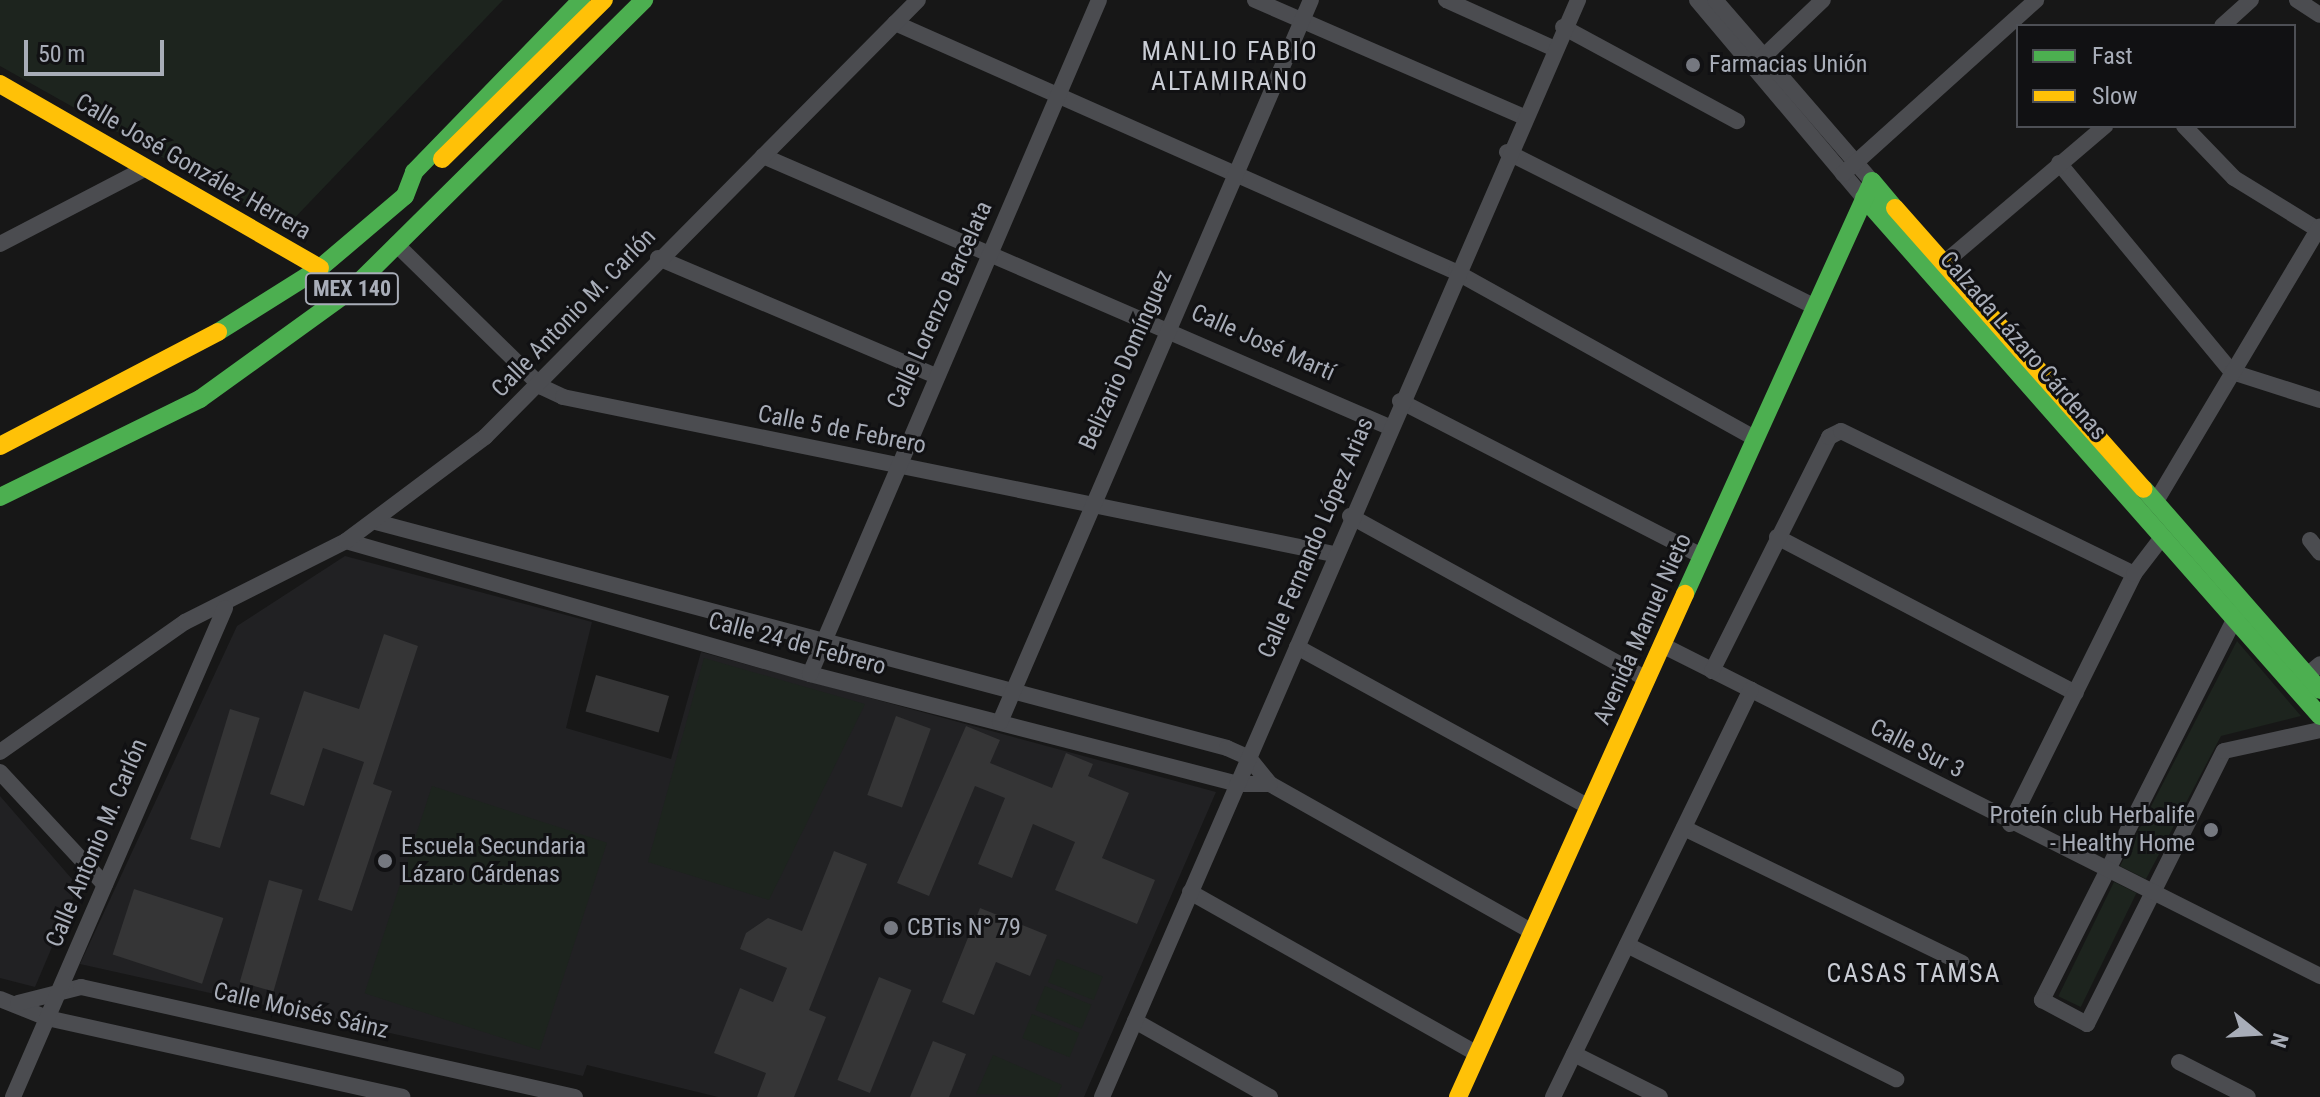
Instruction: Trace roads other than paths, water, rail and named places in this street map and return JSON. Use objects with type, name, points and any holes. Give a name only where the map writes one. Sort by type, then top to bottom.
[{"type":"street","name":"MEX 140","points":[[405,196],[414,172],[581,0]]},
{"type":"street","name":"MEX 140","points":[[0,446],[171,362],[320,268],[405,196],[604,0]]},
{"type":"street","name":"MEX 140","points":[[0,497],[200,399],[350,291],[644,0]]},
{"type":"street","name":"Calle Antonio M. Carlón","points":[[0,752],[185,622],[225,608],[376,522],[542,387],[658,258],[918,0]]},
{"type":"street","name":"Calle Lorenzo Barcelata","points":[[810,674],[896,465],[1099,0]]},
{"type":"street","points":[[1255,0],[1522,116]]},
{"type":"street","name":"Belizario Domínguez","points":[[1000,722],[1089,503],[1234,172],[1304,22],[1311,0]]},
{"type":"street","points":[[1446,0],[1553,48]]},
{"type":"street","name":"Calle Fernando López Arias","points":[[1102,1097],[1522,116],[1578,0]]},
{"type":"street","name":"Calzada Lázaro Cárdenas","points":[[1697,0],[1868,190],[2160,540],[2233,621],[2306,675],[2320,716]]},
{"type":"street","name":"Calzada Lázaro Cárdenas","points":[[1715,0],[1848,168]]},
{"type":"street","points":[[1762,58],[1823,0]]},
{"type":"street","points":[[1848,168],[2036,0]]},
{"type":"street","points":[[2224,24],[2251,0]]},
{"type":"street","points":[[2297,0],[2320,15]]},
{"type":"street","points":[[895,23],[1456,272],[1756,439]]},
{"type":"street","points":[[1563,27],[1737,121]]},
{"type":"street","name":"Calle José González Herrera","points":[[0,84],[320,268]]},
{"type":"street","points":[[1936,270],[2103,128]]},
{"type":"street","points":[[2155,503],[2319,229],[2234,178],[2186,128]]},
{"type":"street","points":[[1507,152],[1815,307]]},
{"type":"street","name":"Calle José Martí","points":[[763,156],[991,250],[1389,427]]},
{"type":"street","points":[[2059,163],[2232,372],[2320,400]]},
{"type":"street","points":[[0,244],[146,168]]},
{"type":"street","name":"Avenida Manuel Nieto","points":[[1458,1097],[1868,190]]},
{"type":"street","name":"Calle 5 de Febrero","points":[[396,244],[542,387],[588,406],[1334,554]]},
{"type":"street","points":[[658,258],[936,376]]},
{"type":"street","name":"Calzada Lázaro Cárdenas","points":[[1936,270],[2155,503],[2320,690]]},
{"type":"street","points":[[1400,401],[1702,556]]},
{"type":"street","points":[[1712,671],[1829,437],[1852,431],[2134,574]]},
{"type":"street","points":[[1350,516],[1647,679]]},
{"type":"street","name":"Calle 24 de Febrero","points":[[376,522],[822,639],[1249,758]]},
{"type":"street","points":[[1777,537],[2076,693]]},
{"type":"street","points":[[2010,824],[2134,574],[2160,540]]},
{"type":"street","name":"Calle 24 de Febrero","points":[[346,541],[810,674],[1237,784],[1270,784]]},
{"type":"street","points":[[2242,603],[2042,1000],[2087,1024],[2224,751],[2320,730]]},
{"type":"street","name":"Calle Antonio M. Carlón","points":[[13,1097],[225,608]]},
{"type":"street","name":"Calle Sur 3","points":[[1662,645],[2010,824],[2320,976]]},
{"type":"street","points":[[1297,647],[1589,807]]},
{"type":"street","points":[[1553,1097],[1751,690]]},
{"type":"street","points":[[1249,758],[1270,784],[1533,932]]},
{"type":"street","points":[[0,772],[105,885]]},
{"type":"street","points":[[1684,828],[1962,963]]},
{"type":"street","points":[[1190,892],[1478,1054]]},
{"type":"street","points":[[1627,945],[1896,1079]]},
{"type":"street","points":[[18,1003],[61,987]]},
{"type":"street","name":"Calle Moisés Sáinz","points":[[61,987],[575,1097]]},
{"type":"street","points":[[0,999],[18,1003],[47,1018],[402,1097]]},
{"type":"street","points":[[1135,1021],[1270,1097]]},
{"type":"street","points":[[1574,1054],[1660,1097]]},
{"type":"street","points":[[2179,1062],[2248,1097]]},
{"type":"place","name":"Farmacias Unión","points":[[1693,65]]},
{"type":"place","name":"Proteín club Herbalife - Healthy Home","points":[[2211,830]]},
{"type":"place","name":"Escuela Secundaria Lázaro Cárdenas","points":[[385,861]]},
{"type":"place","name":"CBTis N° 79","points":[[891,928]]},
{"type":"district","name":"MANLIO FABIO ALTAMIRANO","points":[[1230,67]]},
{"type":"district","name":"CASAS TAMSA","points":[[1914,974]]}]
